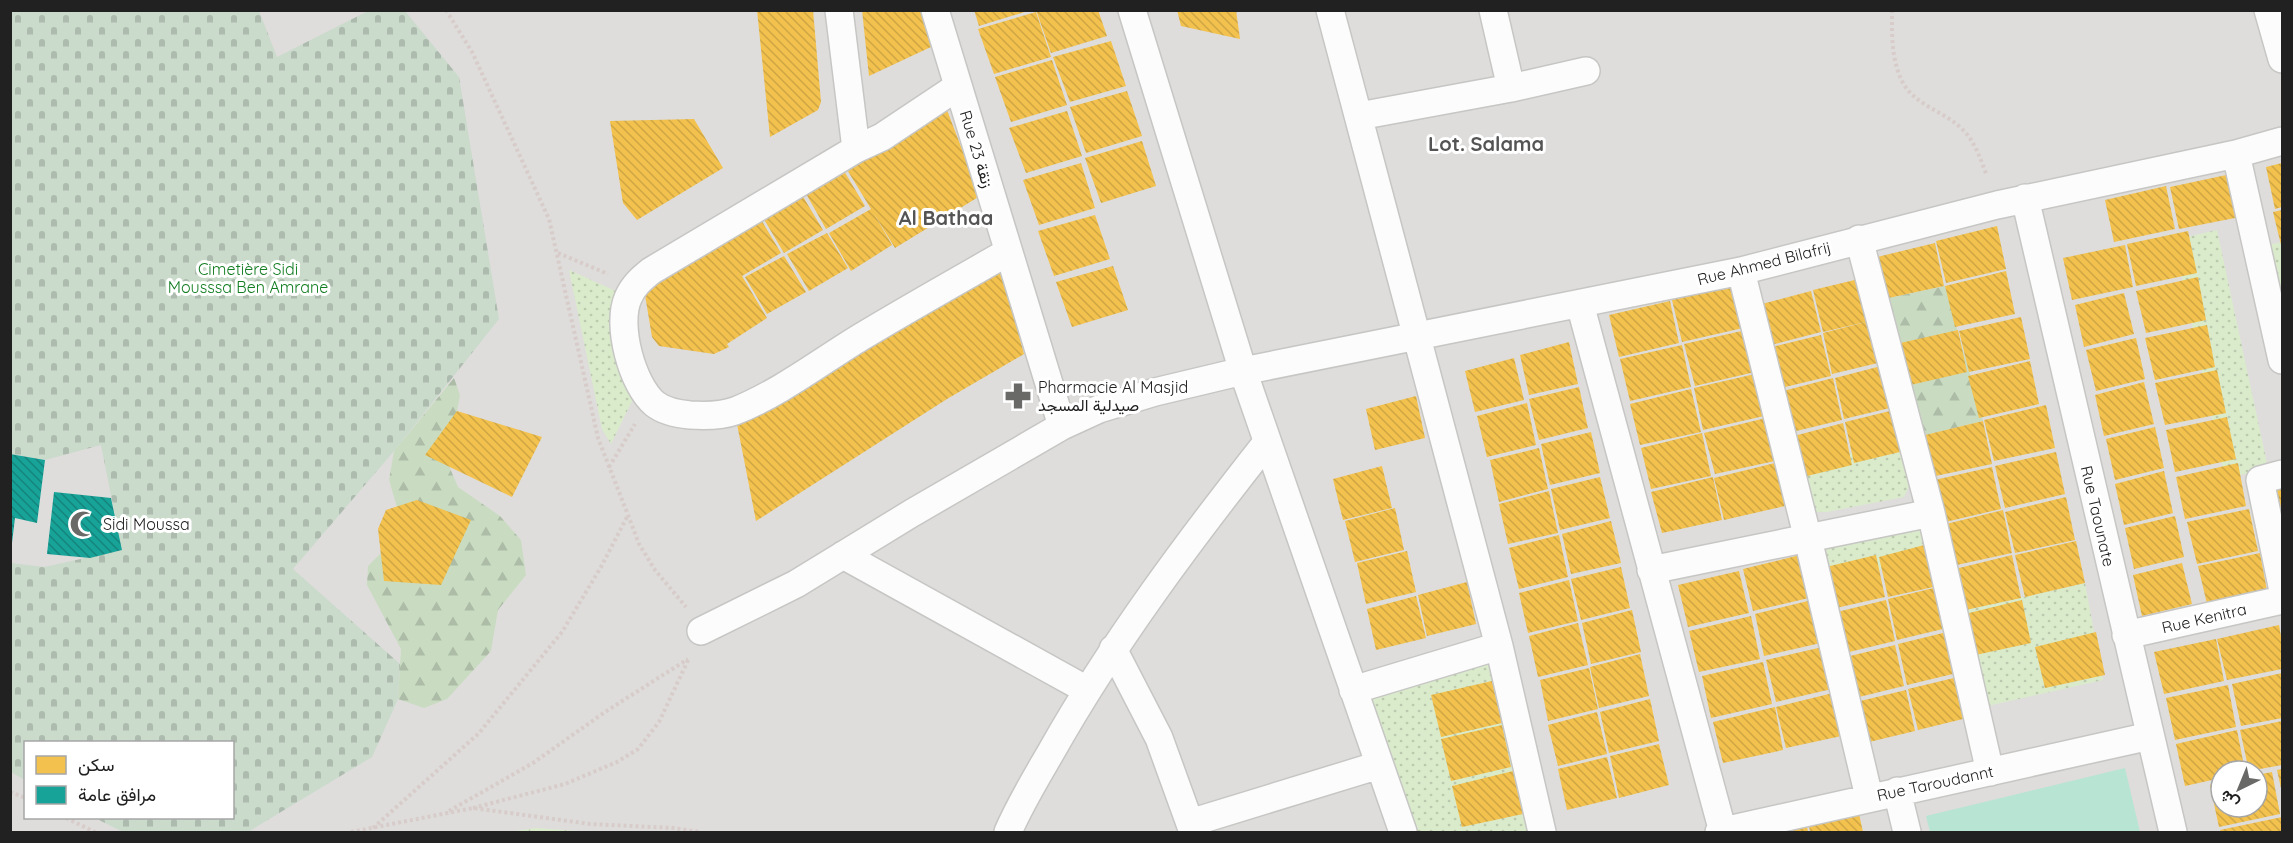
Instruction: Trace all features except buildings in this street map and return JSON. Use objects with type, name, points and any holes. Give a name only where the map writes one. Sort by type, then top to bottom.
[{"type":"street","points":[[839,10],[856,148]]},
{"type":"street","name":"Rue 23 زنقة","points":[[935,10],[1062,426]]},
{"type":"street","points":[[1132,10],[1243,371],[1403,832]]},
{"type":"street","points":[[1330,10],[1498,646],[1542,832]]},
{"type":"street","points":[[1493,10],[1511,87]]},
{"type":"street","points":[[2268,10],[2283,59]]},
{"type":"street","points":[[1359,116],[1586,71]]},
{"type":"street","points":[[957,87],[882,137],[856,148],[651,271],[634,286],[627,300],[624,317],[625,338],[631,365],[643,389],[655,404],[688,415],[714,416],[733,411],[781,387],[863,336],[1008,252]]},
{"type":"street","name":"Rue Ahmed Bilafrij","points":[[701,631],[796,584],[1062,426],[1099,410],[1155,392],[1415,335],[1741,271],[2025,198],[2236,154],[2283,141]]},
{"type":"street","points":[[2236,154],[2283,360]]},
{"type":"street","name":"Rue Taounate","points":[[2025,198],[2173,832]]},
{"type":"street","points":[[1859,239],[1931,513],[1990,772]]},
{"type":"street","points":[[1741,271],[1869,797]]},
{"type":"street","points":[[1580,304],[1722,832]]},
{"type":"street","points":[[1008,832],[1029,790],[1113,649],[1174,562],[1267,442]]},
{"type":"street","points":[[2283,474],[2260,480],[2283,586]]},
{"type":"street","points":[[1651,570],[1931,513]]},
{"type":"street","points":[[843,555],[1087,690]]},
{"type":"street","name":"Rue Kenitra","points":[[2126,635],[2283,600]]},
{"type":"street","points":[[1353,690],[1498,646]]},
{"type":"street","points":[[1113,649],[1159,738],[1191,828],[1379,765]]},
{"type":"street","name":"Rue Taroudannt","points":[[1722,832],[1869,797],[2150,736]]},
{"type":"street","points":[[1897,791],[1907,832]]},
{"type":"path","points":[[351,832],[473,808],[565,784],[617,762],[638,749],[658,722],[701,631],[694,617],[655,570],[639,544],[627,515],[598,438],[549,219],[472,52],[446,10]]},
{"type":"path","points":[[1892,10],[1893,57],[1903,84],[1915,98],[1944,115],[1969,137],[1977,149],[1997,205]]},
{"type":"path","points":[[558,253],[634,286]]},
{"type":"path","points":[[609,467],[651,398]]},
{"type":"path","points":[[373,828],[479,734],[547,651],[562,632],[601,567],[627,515]]},
{"type":"path","points":[[444,814],[534,764],[605,712],[689,659]]},
{"type":"path","points":[[473,808],[590,824],[673,828],[700,832]]},
{"type":"path","points":[[68,819],[95,832]]},
{"type":"shaded area","points":[[10,11],[2282,11],[2282,832],[11,832]]},
{"type":"green space","name":"Cimetière Sidi Mousssa Ben Amrane","points":[[10,11],[259,11],[277,57],[368,11],[405,11],[459,77],[499,319],[394,451],[293,569],[400,664],[398,699],[372,757],[248,832],[123,832],[97,819],[234,819],[234,741],[24,741],[24,779],[11,772],[11,563],[44,567],[122,550],[101,445],[45,460],[11,454]]},
{"type":"green space","points":[[2217,230],[2268,468],[2225,479],[2174,240]]},
{"type":"green space","points":[[2282,242],[2282,315],[2268,245]]},
{"type":"green space","points":[[569,270],[620,293],[611,315],[612,336],[620,367],[635,395],[611,444],[602,429]]},
{"type":"green space","points":[[1945,286],[1983,421],[1921,436],[1884,299]]},
{"type":"green space","points":[[454,378],[460,395],[457,411],[458,427],[449,466],[458,487],[500,516],[521,540],[526,575],[498,610],[491,651],[447,699],[424,708],[398,699],[401,649],[367,585],[368,566],[381,553],[397,507],[389,480],[394,451]]},
{"type":"green space","points":[[1901,441],[1910,484],[1904,497],[1827,512],[1817,512],[1812,509],[1801,465]]},
{"type":"green space","points":[[1924,524],[1931,558],[1829,581],[1822,543]]},
{"type":"green space","points":[[2085,583],[2103,680],[1983,707],[1961,611]]},
{"type":"green space","points":[[1489,661],[1527,832],[1418,832],[1369,694]]},
{"type":"green space","points":[[2125,768],[2140,832],[1930,832],[1926,816]]},
{"type":"green space","points":[[536,828],[591,832],[508,832]]},
{"type":"place","name":"Pharmacie Al Masjid صيدلية المسجد","points":[[1018,396]]},
{"type":"place","name":"Sidi Moussa","points":[[83,524]]},
{"type":"district","name":"Lot. Salama","points":[[1486,143]]},
{"type":"district","name":"Al Bathaa","points":[[946,217]]}]
